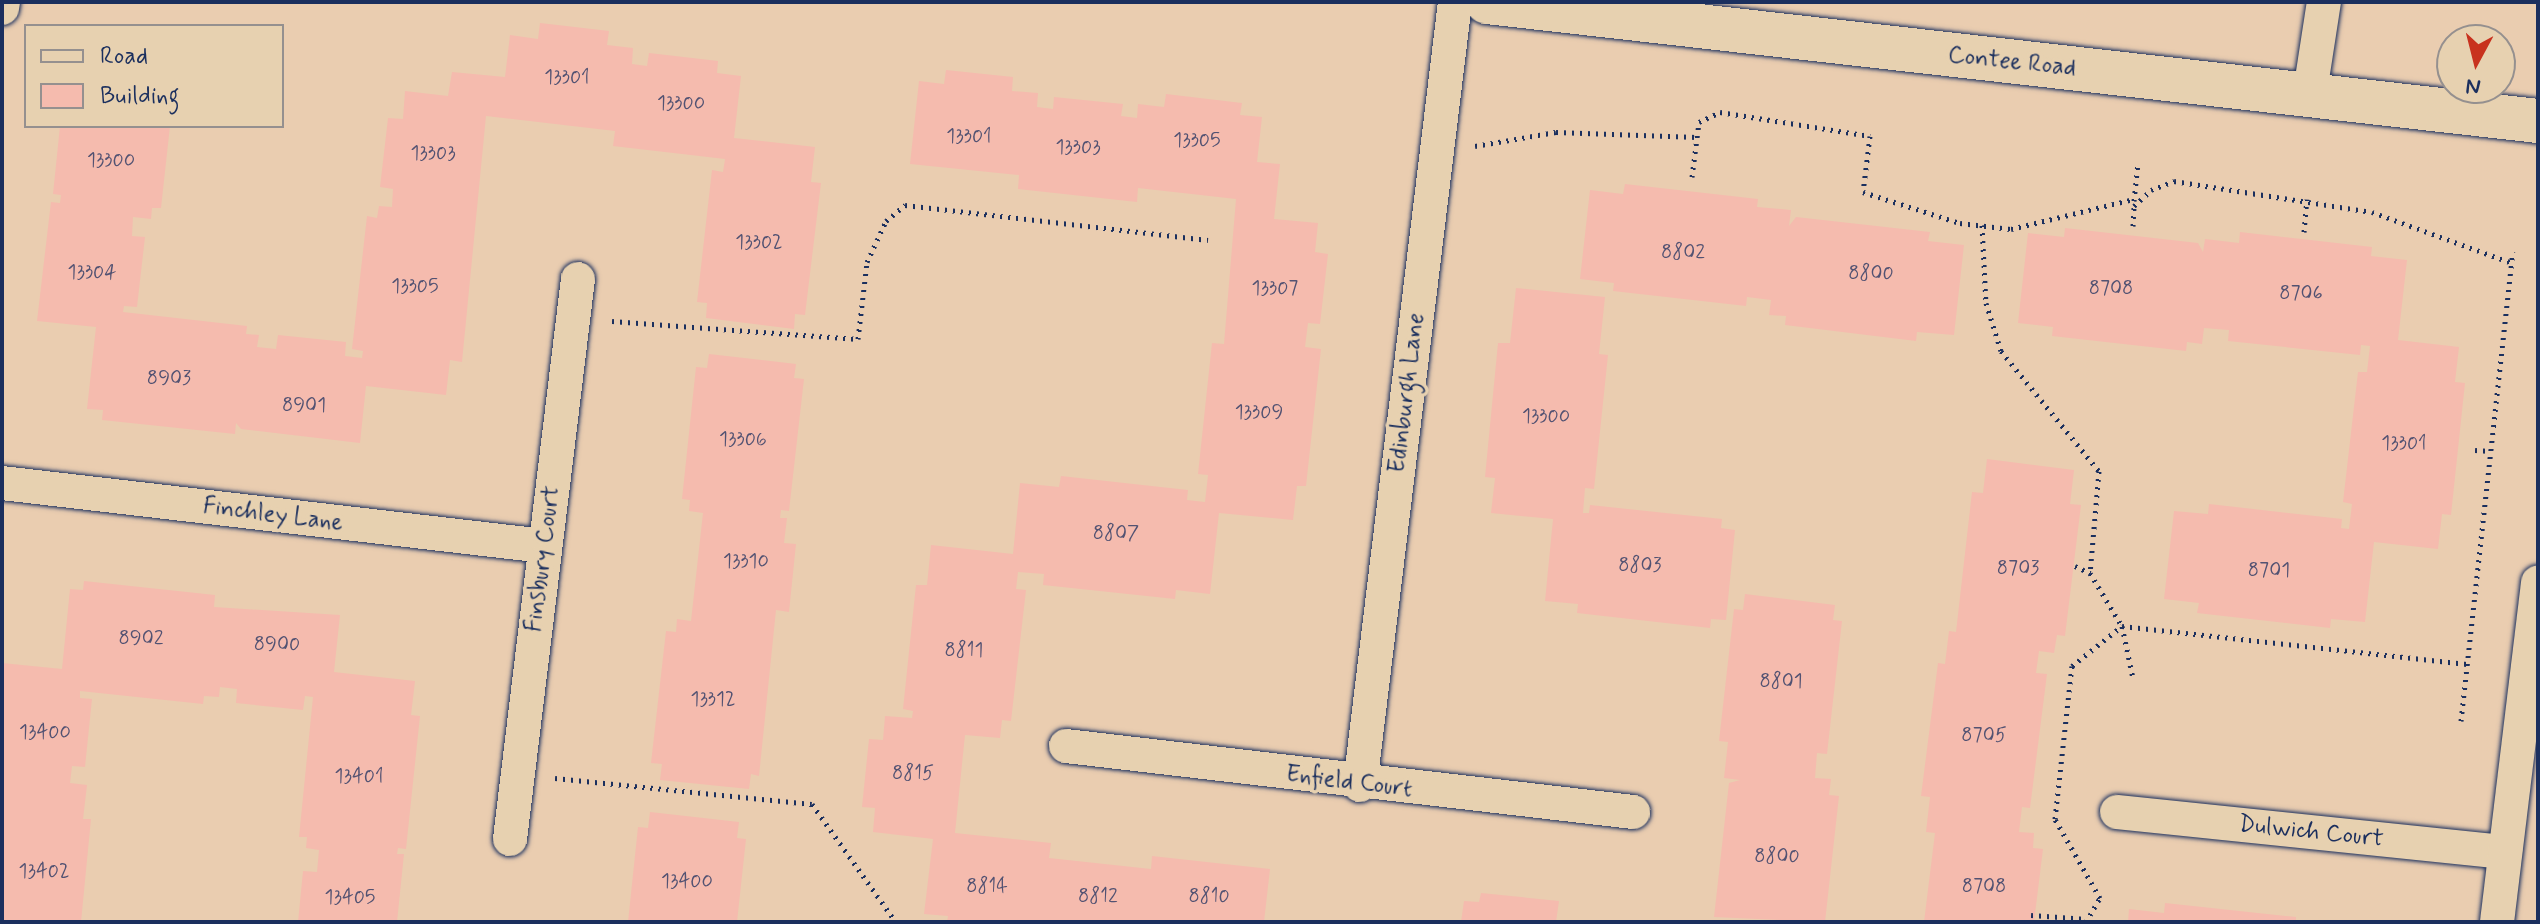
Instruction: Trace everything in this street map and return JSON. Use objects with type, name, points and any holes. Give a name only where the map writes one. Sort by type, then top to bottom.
[{"type":"street","name":"Edinburgh Lane","points":[[1360,785],[1455,2]]},
{"type":"street","name":"Contee Road","points":[[1487,2],[2310,92],[2538,121]]},
{"type":"street","points":[[2310,92],[2324,2]]},
{"type":"street","name":"Finsbury Court","points":[[510,839],[578,279]]},
{"type":"street","name":"Finchley Lane","points":[[2,483],[544,546]]},
{"type":"street","points":[[2497,922],[2538,582]]},
{"type":"street","name":"Enfield Court","points":[[1066,746],[1360,785],[1633,812]]},
{"type":"street","name":"Dulwich Court","points":[[2117,812],[2505,852]]},
{"type":"path","points":[[1692,177],[1699,122],[1720,112],[1870,136],[1863,192],[1982,225],[2011,229],[2134,203],[2174,181],[2307,199],[2372,212],[2512,263]]},
{"type":"path","points":[[1436,153],[1556,132],[1697,137]]},
{"type":"path","points":[[2133,226],[2138,163]]},
{"type":"path","points":[[2304,232],[2307,199]]},
{"type":"path","points":[[573,317],[858,339],[867,262],[886,221],[905,205],[1208,240]]},
{"type":"path","points":[[1982,225],[1986,303],[2001,351],[2099,471],[2090,573]]},
{"type":"path","points":[[2461,721],[2513,252]]},
{"type":"path","points":[[2475,450],[2491,451]]},
{"type":"path","points":[[2075,566],[2090,573],[2122,626],[2133,678]]},
{"type":"path","points":[[2031,915],[2086,921],[2100,898],[2055,819],[2072,666],[2122,626],[2467,664]]},
{"type":"path","points":[[517,774],[812,804],[896,922]]},
{"type":"building","points":[[540,23],[609,31],[607,45],[633,48],[632,64],[647,66],[649,53],[718,61],[717,73],[741,76],[734,138],[815,147],[811,182],[821,183],[805,315],[795,314],[794,329],[706,318],[707,303],[697,302],[712,170],[723,172],[725,159],[613,146],[615,131],[486,116],[462,362],[450,360],[446,395],[366,386],[360,443],[241,429],[236,423],[235,434],[102,420],[103,410],[87,409],[96,327],[37,321],[51,202],[60,203],[61,195],[53,194],[60,128],[170,128],[161,208],[152,208],[151,219],[133,217],[132,236],[145,237],[137,307],[124,306],[123,312],[247,326],[246,334],[259,335],[257,347],[276,349],[278,335],[346,342],[345,356],[362,358],[363,351],[352,349],[367,216],[377,218],[379,206],[392,207],[393,189],[380,187],[388,118],[403,119],[405,91],[448,96],[452,72],[505,77],[510,35],[538,39]]},
{"type":"building","points":[[946,70],[1013,77],[1012,91],[1038,93],[1037,107],[1053,109],[1054,97],[1123,104],[1121,116],[1137,118],[1138,104],[1164,107],[1166,94],[1242,103],[1240,115],[1262,117],[1257,162],[1280,164],[1274,219],[1318,223],[1315,252],[1328,254],[1320,324],[1308,323],[1305,347],[1321,349],[1306,486],[1297,486],[1293,520],[1219,513],[1210,594],[1176,590],[1175,599],[1043,585],[1044,574],[1018,572],[1016,589],[1026,590],[1011,721],[1002,720],[1000,738],[965,735],[955,833],[1051,843],[1049,858],[1151,869],[1152,856],[1270,869],[1264,922],[947,922],[948,916],[924,914],[933,839],[873,832],[875,808],[862,807],[869,739],[883,740],[885,716],[912,718],[913,711],[903,709],[916,585],[927,585],[931,545],[1013,554],[1020,483],[1059,487],[1061,476],[1188,490],[1187,500],[1205,502],[1208,475],[1198,474],[1212,343],[1224,344],[1236,199],[1138,188],[1137,202],[1018,189],[1019,175],[910,164],[919,81],[944,84]]},
{"type":"building","points":[[1625,184],[1758,199],[1757,207],[1791,210],[1789,226],[1796,217],[1930,232],[1928,241],[1964,245],[1954,335],[1917,332],[1916,341],[1785,325],[1786,316],[1769,315],[1771,300],[1747,297],[1746,306],[1613,291],[1614,283],[1580,279],[1590,190],[1623,194]]},
{"type":"building","points":[[2065,228],[2198,243],[2203,252],[2205,239],[2239,243],[2240,232],[2372,247],[2371,256],[2407,260],[2398,340],[2459,347],[2455,382],[2465,383],[2451,515],[2442,514],[2438,549],[2374,542],[2365,622],[2331,619],[2330,628],[2197,613],[2199,603],[2164,599],[2174,511],[2208,514],[2209,504],[2342,519],[2341,528],[2349,529],[2352,504],[2343,502],[2358,372],[2367,372],[2370,346],[2361,345],[2360,355],[2228,341],[2229,330],[2204,328],[2202,344],[2187,342],[2186,351],[2052,336],[2053,327],[2018,323],[2028,233],[2064,237]]},
{"type":"building","points":[[1516,288],[1605,297],[1599,354],[1608,355],[1594,489],[1585,488],[1583,513],[1589,513],[1590,505],[1722,519],[1721,528],[1735,530],[1726,620],[1711,619],[1710,628],[1577,613],[1578,604],[1545,601],[1553,519],[1491,513],[1495,478],[1485,477],[1498,343],[1510,343]]},
{"type":"building","points":[[709,354],[796,364],[794,378],[804,379],[789,511],[781,510],[780,518],[787,518],[784,543],[796,544],[789,612],[776,610],[759,776],[751,774],[749,789],[660,780],[662,764],[651,763],[666,631],[676,632],[677,619],[691,621],[703,513],[689,511],[690,500],[682,499],[696,367],[707,368]]},
{"type":"building","points":[[1987,459],[2074,470],[2070,504],[2081,505],[2065,636],[2057,635],[2054,653],[2039,651],[2036,673],[2047,674],[2030,808],[2022,807],[2019,832],[2034,833],[2033,848],[2043,849],[2034,922],[1924,922],[1935,833],[1926,832],[1930,797],[1921,796],[1938,663],[1945,664],[1949,631],[1956,632],[1972,492],[1983,493]]},
{"type":"building","points":[[84,581],[215,595],[214,607],[340,615],[334,672],[415,681],[411,715],[420,716],[406,849],[398,848],[397,854],[404,854],[397,922],[298,922],[303,871],[317,872],[319,850],[306,848],[307,837],[299,837],[313,697],[305,696],[303,710],[236,703],[237,689],[220,687],[219,697],[204,696],[203,704],[80,691],[80,698],[92,699],[85,767],[72,766],[70,783],[87,785],[83,819],[91,819],[81,922],[2,922],[2,663],[62,669],[70,589],[83,590]]},
{"type":"building","points":[[1745,594],[1835,605],[1833,620],[1842,621],[1827,754],[1817,753],[1815,778],[1831,779],[1829,795],[1839,796],[1825,922],[1714,917],[1729,783],[1740,780],[1724,778],[1728,742],[1719,741],[1734,609],[1743,610]]},
{"type":"building","points":[[650,812],[739,822],[737,838],[746,839],[737,922],[628,922],[638,827],[648,828]]},
{"type":"building","points":[[1481,893],[1559,901],[1556,922],[1461,922],[1464,901],[1479,902]]},
{"type":"building","points":[[2165,903],[2296,917],[2296,922],[2128,922],[2129,909],[2164,913]]}]
